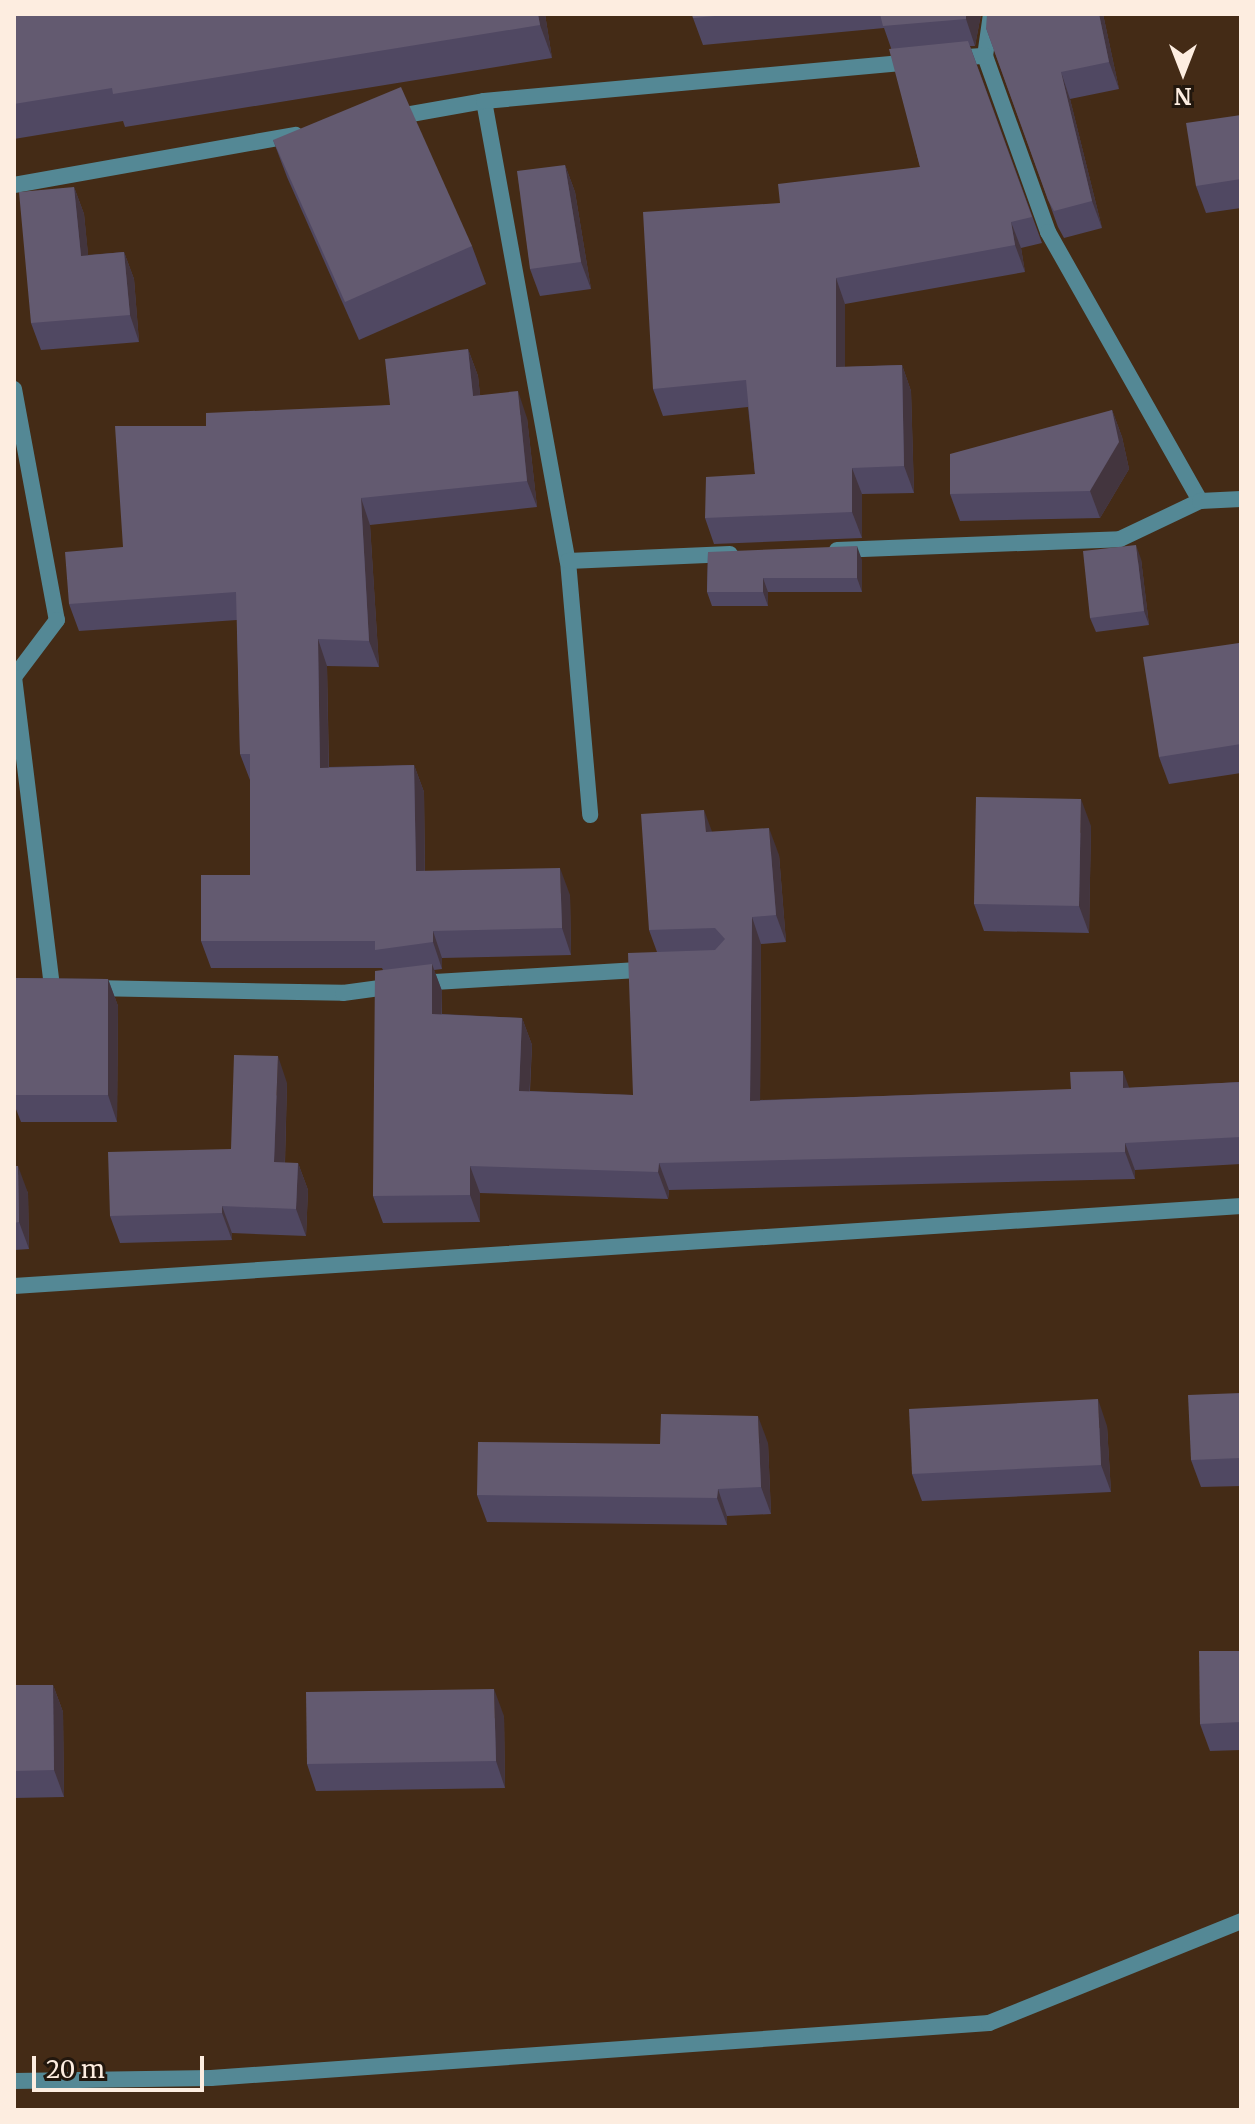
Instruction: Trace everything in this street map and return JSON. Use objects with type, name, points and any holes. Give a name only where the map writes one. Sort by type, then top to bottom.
[{"type":"street","points":[[991,14],[985,56],[1048,232],[1200,501]]},
{"type":"street","points":[[374,121],[484,101],[985,56]]},
{"type":"street","points":[[484,101],[568,561],[590,815]]},
{"type":"street","points":[[14,185],[312,132]]},
{"type":"street","points":[[14,389],[57,620],[14,677],[52,988],[343,993],[479,975],[678,968]]},
{"type":"street","points":[[820,551],[1120,539],[1200,501],[1241,499]]},
{"type":"street","points":[[568,561],[757,553]]},
{"type":"street","points":[[14,1286],[1241,1206]]},
{"type":"street","points":[[14,2081],[211,2078],[989,2023],[1241,1921]]},
{"type":"building","points":[[14,14],[538,14],[540,25],[113,94],[112,88],[14,104]]},
{"type":"building","points":[[692,14],[737,14],[693,18]]},
{"type":"building","points":[[880,14],[966,14],[966,19],[883,26]]},
{"type":"building","points":[[987,14],[1099,14],[1109,62],[1061,72],[1092,201],[1054,211],[986,28]]},
{"type":"building","points":[[968,41],[1032,217],[1011,222],[1015,245],[836,278],[836,367],[902,365],[904,466],[852,468],[852,512],[705,518],[706,477],[755,474],[746,380],[653,389],[643,212],[780,203],[778,184],[920,167],[889,49]]},
{"type":"building","points":[[401,87],[472,246],[345,302],[273,140]]},
{"type":"building","points":[[1241,115],[1241,179],[1196,186],[1186,123]]},
{"type":"building","points":[[565,165],[581,262],[530,269],[517,171]]},
{"type":"building","points":[[74,187],[81,256],[124,252],[130,315],[31,323],[19,192]]},
{"type":"building","points":[[468,349],[473,396],[518,391],[527,481],[361,498],[369,641],[318,639],[320,768],[414,765],[416,871],[560,868],[562,928],[433,931],[433,942],[375,950],[375,941],[201,941],[201,875],[250,875],[250,754],[240,754],[236,592],[69,604],[65,552],[123,547],[115,426],[206,426],[206,413],[390,405],[385,359]]},
{"type":"building","points":[[1112,410],[1119,442],[1090,491],[950,494],[950,454]]},
{"type":"building","points":[[1136,545],[1144,611],[1090,618],[1083,551]]},
{"type":"building","points":[[857,546],[857,578],[763,578],[763,592],[707,592],[708,552]]},
{"type":"building","points":[[1239,643],[1241,744],[1159,757],[1143,657]]},
{"type":"building","points":[[976,797],[1081,799],[1079,906],[974,904]]},
{"type":"building","points":[[704,810],[706,832],[769,828],[776,915],[752,917],[750,1101],[1071,1089],[1070,1072],[1123,1071],[1123,1088],[1241,1082],[1241,1137],[1125,1143],[1125,1152],[659,1163],[658,1172],[470,1166],[470,1195],[373,1196],[375,971],[432,964],[432,1014],[522,1018],[519,1091],[633,1095],[628,953],[715,950],[725,939],[715,928],[649,930],[641,814]]},
{"type":"building","points":[[14,978],[108,979],[108,1095],[14,1095]]},
{"type":"building","points":[[234,1055],[278,1056],[274,1162],[298,1163],[296,1209],[222,1206],[222,1213],[110,1216],[108,1152],[231,1149]]},
{"type":"building","points":[[14,1166],[18,1166],[19,1222],[14,1223]]},
{"type":"building","points":[[1241,1393],[1241,1458],[1191,1460],[1188,1395]]},
{"type":"building","points":[[1098,1399],[1101,1465],[912,1474],[909,1409]]},
{"type":"building","points":[[661,1414],[758,1416],[761,1487],[718,1489],[717,1498],[477,1495],[478,1442],[660,1444]]},
{"type":"building","points":[[1199,1651],[1241,1651],[1241,1722],[1200,1724]]},
{"type":"building","points":[[14,1685],[53,1685],[54,1770],[14,1771]]},
{"type":"building","points":[[494,1689],[496,1761],[307,1764],[306,1692]]}]
